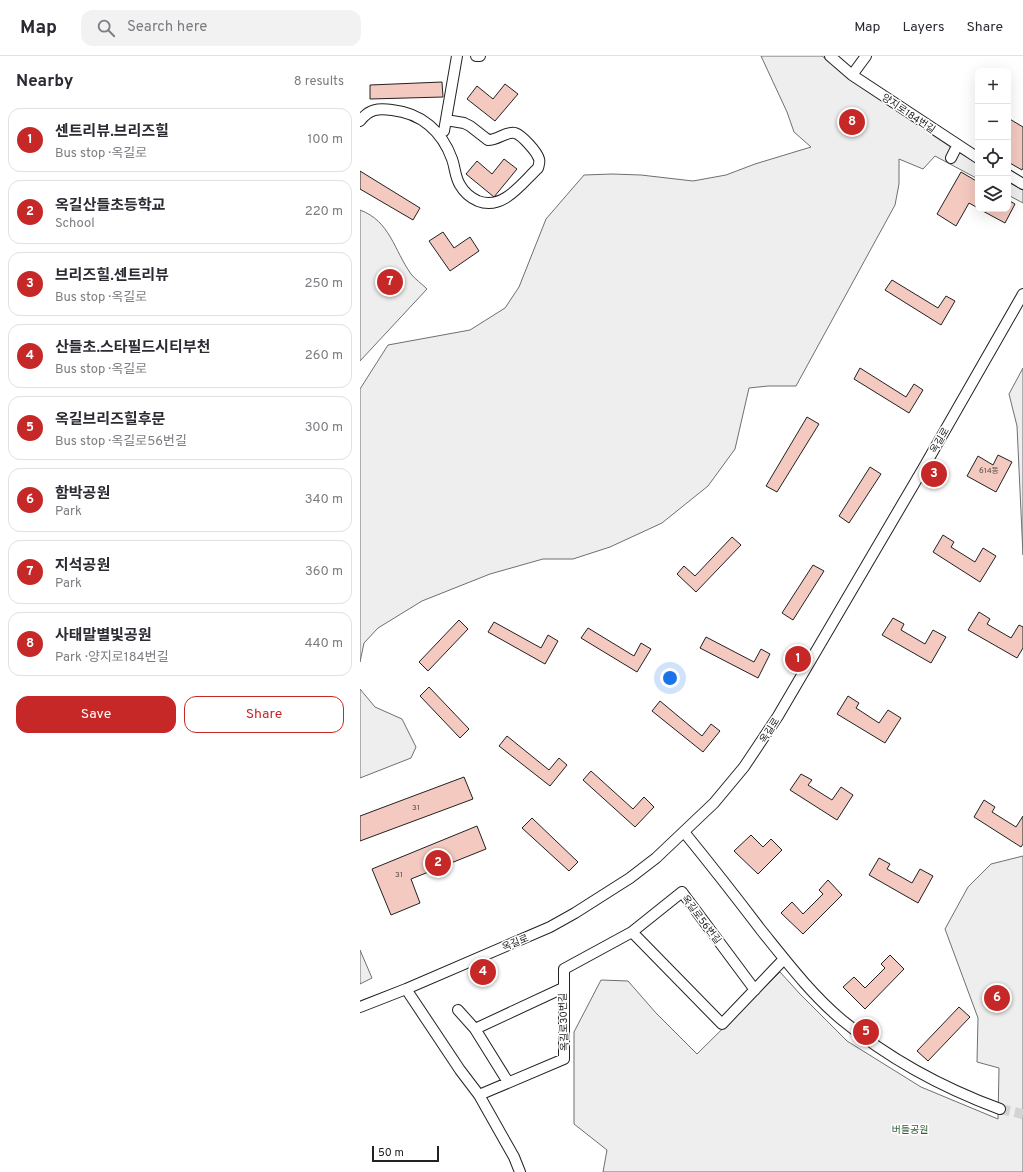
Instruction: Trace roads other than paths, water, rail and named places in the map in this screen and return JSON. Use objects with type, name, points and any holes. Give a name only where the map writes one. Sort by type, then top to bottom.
[{"type":"street","points":[[444,131],[457,56]]},
{"type":"street","name":"양지로184번길","points":[[830,56],[852,75],[975,156]]},
{"type":"street","points":[[852,75],[866,56]]},
{"type":"street","points":[[360,121],[370,111],[376,109],[386,109],[412,114],[426,122],[435,130],[443,141],[452,159],[459,185],[471,198],[480,202],[489,204],[497,203],[506,198],[538,168],[538,157],[521,136],[515,133],[504,134],[494,140],[488,140],[464,123],[446,120]]},
{"type":"street","points":[[1010,176],[1023,184]]},
{"type":"street","name":"옥길로","points":[[360,1007],[406,989],[550,927],[575,913],[630,878],[656,858],[714,803],[744,767],[770,729],[924,467],[1023,294]]},
{"type":"street","points":[[684,832],[784,959],[806,985],[842,1020],[872,1043],[910,1068],[942,1085],[1000,1109]]},
{"type":"street","name":"옥길로56번길","points":[[632,932],[682,892],[755,990]]},
{"type":"street","points":[[563,988],[564,969],[632,932],[722,1024],[784,959]]},
{"type":"street","name":"옥길로30번길","points":[[475,1029],[563,988],[564,1059],[479,1095]]},
{"type":"street","points":[[406,989],[460,1070],[479,1095],[514,1157],[520,1172]]},
{"type":"street","points":[[458,1010],[475,1029],[508,1082]]},
{"type":"tunnel","points":[[1000,1109],[1023,1114]]},
{"type":"place","name":"사태말별빛공원","points":[[852,122]]},
{"type":"place","name":"지석공원","points":[[390,282]]},
{"type":"place","name":"브리즈힐.센트리뷰","points":[[934,474]]},
{"type":"place","name":"센트리뷰.브리즈힐","points":[[798,659]]},
{"type":"place","name":"옥길산들초등학교","points":[[438,863]]},
{"type":"place","name":"산들초.스타필드시티부천","points":[[483,972]]},
{"type":"place","name":"함박공원","points":[[997,998]]},
{"type":"place","name":"옥길브리즈힐후문","points":[[866,1032]]},
{"type":"park label","name":"버들공원","points":[[910,1129]]}]
